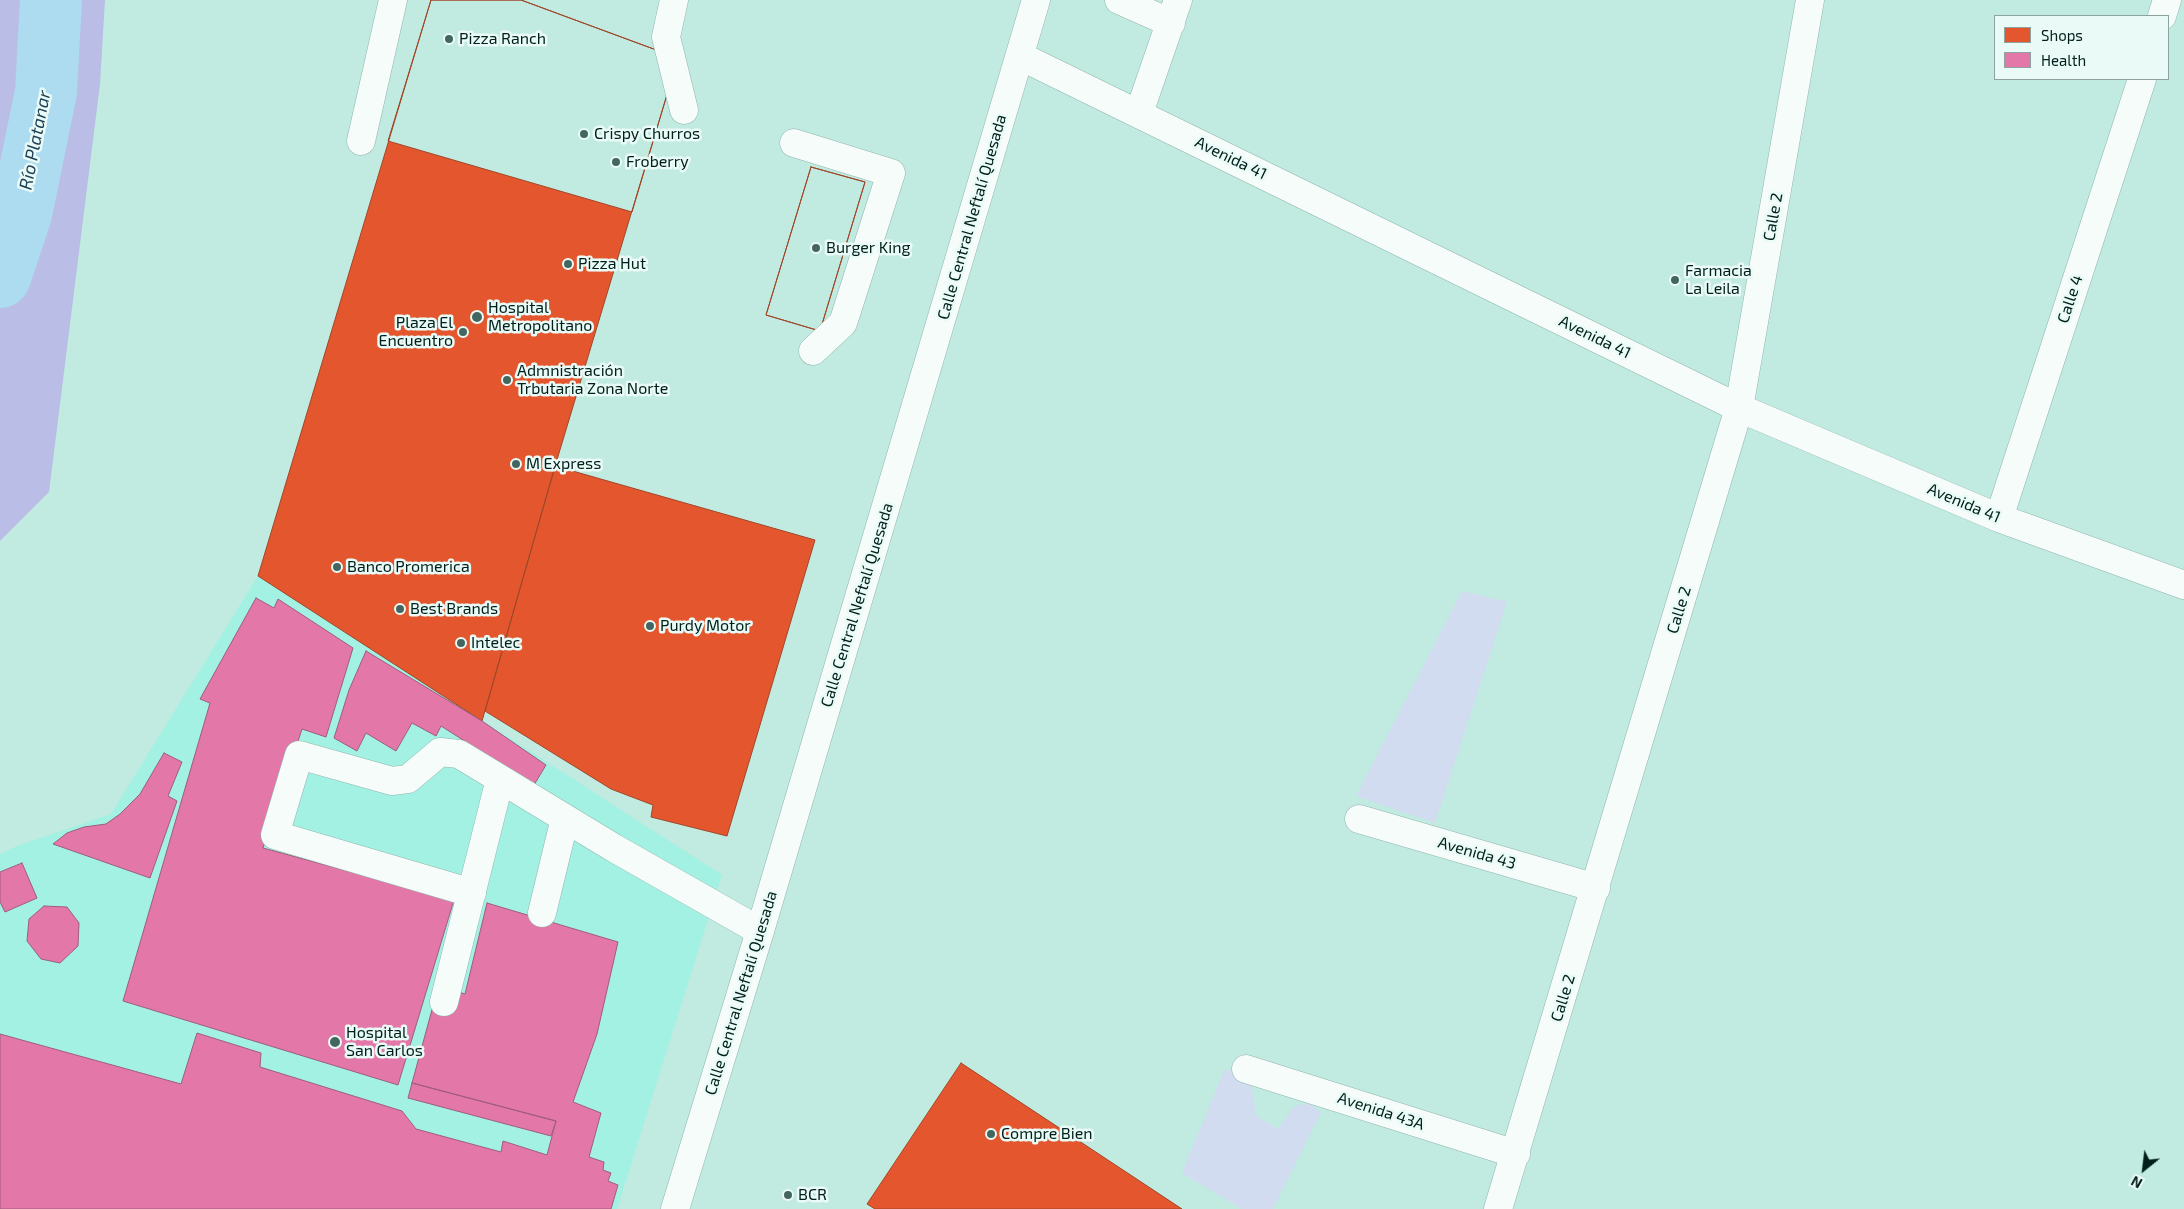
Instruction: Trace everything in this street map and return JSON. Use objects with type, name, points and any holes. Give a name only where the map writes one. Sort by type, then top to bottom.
[{"type":"street","points":[[674,0],[666,37],[684,110]]},
{"type":"street","name":"Calle Central Neftalí Quesada","points":[[675,1209],[760,931],[1036,0]]},
{"type":"street","points":[[1119,0],[1174,12],[1139,113]]},
{"type":"street","name":"Calle 2","points":[[1498,1209],[1739,408],[1810,0]]},
{"type":"street","points":[[2162,15],[2167,0]]},
{"type":"street","points":[[361,141],[392,2]]},
{"type":"street","name":"Avenida 41","points":[[1020,56],[1739,408],[1998,518],[2184,586]]},
{"type":"street","name":"Calle 4","points":[[1998,518],[2142,80]]},
{"type":"street","points":[[794,143],[891,173],[842,322],[813,350]]},
{"type":"street","points":[[472,893],[275,835],[299,755],[392,781],[408,779],[440,752],[459,754],[760,931]]},
{"type":"street","points":[[444,1002],[500,779]]},
{"type":"street","points":[[542,913],[565,818]]},
{"type":"street","name":"Avenida 43","points":[[1359,819],[1596,888]]},
{"type":"street","name":"Avenida 43A","points":[[1246,1069],[1516,1154]]},
{"type":"shaded area","points":[[0,0],[105,0],[100,84],[49,492],[0,541]]},
{"type":"shaded area","name":"Hospital San Carlos","points":[[258,576],[722,875],[617,1209],[0,1209],[0,854],[17,846],[111,814]]},
{"type":"shaded area","points":[[1462,591],[1507,602],[1435,823],[1356,796]]},
{"type":"shaded area","points":[[1225,1068],[1251,1084],[1256,1116],[1278,1129],[1291,1110],[1298,1105],[1309,1104],[1321,1112],[1273,1209],[1242,1209],[1182,1173]]},
{"type":"building: Shops","name":"Plaza El Encuentro","points":[[431,0],[521,0],[678,58],[559,453],[482,721],[258,576]]},
{"type":"building: Shops","points":[[431,0],[521,0],[678,58],[632,212],[388,141]]},
{"type":"building: Shops","name":"Burger King","points":[[811,167],[865,182],[820,331],[766,315]]},
{"type":"building: Shops","name":"Burger King","points":[[811,167],[865,182],[820,331],[766,315]]},
{"type":"building: Shops","name":"Purdy Motor","points":[[555,466],[815,540],[727,836],[651,817],[653,805],[611,789],[485,711]]},
{"type":"building: Shops","name":"Compre Bien","points":[[961,1063],[1182,1209],[875,1209],[867,1204]]},
{"type":"building: Health","points":[[256,598],[274,608],[278,599],[353,648],[326,737],[302,729],[263,848],[454,900],[398,1085],[123,1001],[210,703],[200,699]]},
{"type":"building: Health","points":[[366,651],[482,721],[546,765],[534,785],[441,726],[436,736],[412,723],[396,751],[366,733],[357,751],[334,738],[349,690]]},
{"type":"building: Health","points":[[164,753],[182,762],[168,796],[177,801],[150,878],[53,844],[67,833],[84,827],[106,824],[120,814],[140,794]]},
{"type":"building: Health","points":[[22,863],[37,898],[5,912],[0,902],[0,872]]},
{"type":"building: Health","points":[[487,903],[618,942],[597,1034],[573,1102],[601,1113],[589,1157],[604,1162],[603,1170],[611,1173],[608,1181],[618,1185],[611,1209],[0,1209],[0,1034],[181,1084],[197,1033],[261,1053],[260,1067],[402,1111],[416,1129],[501,1152],[503,1141],[547,1155],[556,1121],[412,1083],[433,1006],[459,992],[465,994]]},
{"type":"building: Health","points":[[44,906],[67,907],[79,923],[78,946],[60,963],[41,959],[27,941],[29,919]]},
{"type":"building: Health","points":[[412,1083],[556,1121],[551,1136],[408,1098]]},
{"type":"waterway","name":"Río Platanar","points":[[0,277],[21,214],[46,92],[51,0]]},
{"type":"place","name":"Pizza Ranch","points":[[449,39]]},
{"type":"place","name":"Crispy Churros","points":[[584,134]]},
{"type":"place","name":"Froberry","points":[[616,162]]},
{"type":"place","name":"Burger King","points":[[816,248]]},
{"type":"place","name":"Pizza Hut","points":[[568,264]]},
{"type":"place","name":"Farmacia La Leila","points":[[1675,280]]},
{"type":"place","name":"Hospital Metropolitano","points":[[477,317]]},
{"type":"place","name":"Plaza El Encuentro","points":[[463,332]]},
{"type":"place","name":"Admnistración Trbutaria Zona Norte","points":[[507,380]]},
{"type":"place","name":"M Express","points":[[516,464]]},
{"type":"place","name":"Banco Promerica","points":[[337,567]]},
{"type":"place","name":"Best Brands","points":[[400,609]]},
{"type":"place","name":"Purdy Motor","points":[[650,626]]},
{"type":"place","name":"Intelec","points":[[461,643]]},
{"type":"place","name":"Hospital San Carlos","points":[[335,1042]]},
{"type":"place","name":"Compre Bien","points":[[991,1134]]},
{"type":"place","name":"BCR","points":[[788,1195]]}]
